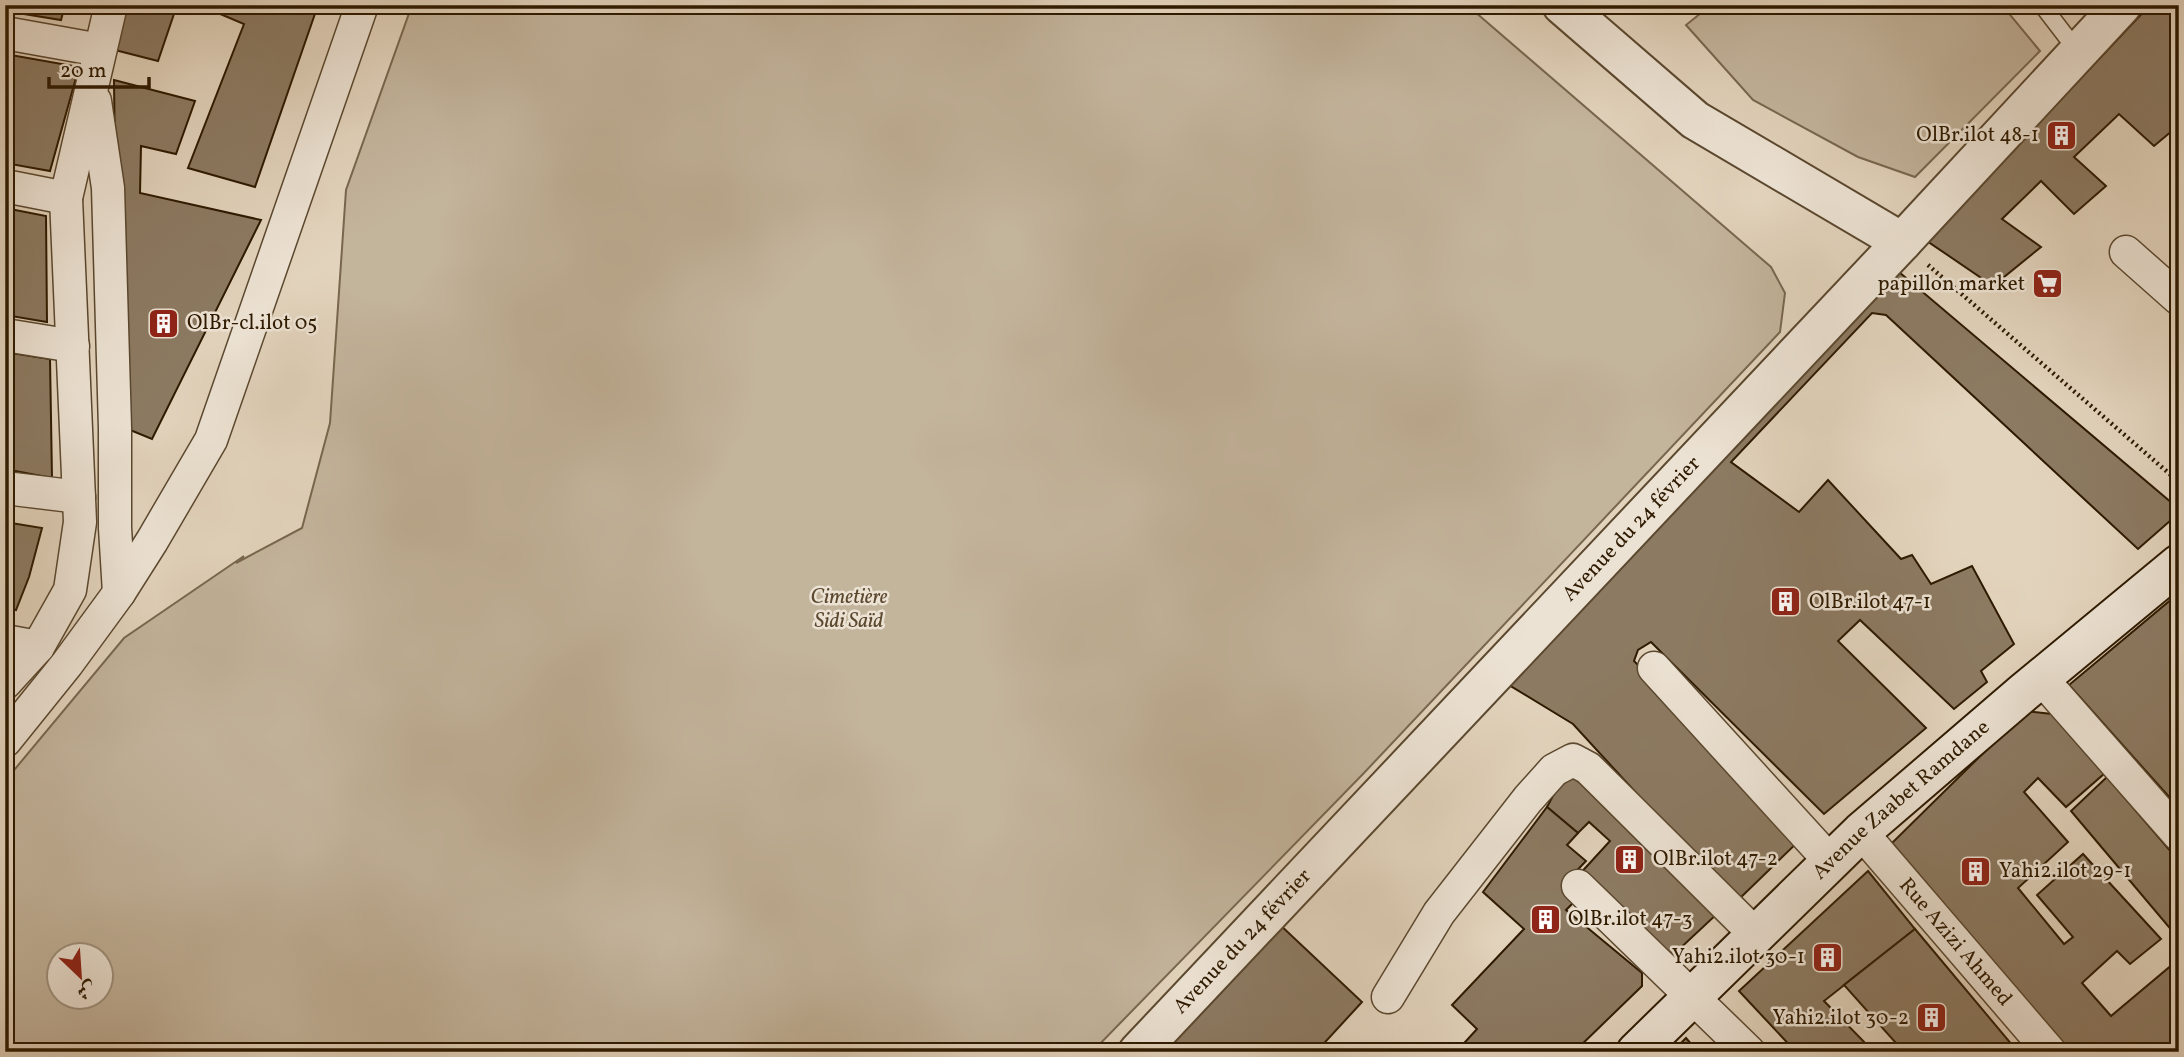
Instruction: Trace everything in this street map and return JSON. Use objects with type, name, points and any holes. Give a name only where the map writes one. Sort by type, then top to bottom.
[{"type":"street","points":[[5,683],[38,647],[69,590],[80,522],[66,198],[111,5]]},
{"type":"street","points":[[5,741],[67,664],[119,593],[211,440],[362,5]]},
{"type":"street","points":[[1563,5],[1695,120],[1902,242]]},
{"type":"street","name":"Avenue du 24 février","points":[[1138,1052],[2122,5]]},
{"type":"street","points":[[5,33],[100,50]]},
{"type":"street","points":[[92,83],[108,188],[115,428],[114,528],[119,593]]},
{"type":"street","points":[[5,187],[66,198]]},
{"type":"street","points":[[2126,252],[2179,299]]},
{"type":"street","points":[[5,335],[73,346]]},
{"type":"street","points":[[5,488],[79,497]]},
{"type":"street","name":"Avenue Zaabet Ramdane","points":[[1636,1052],[1861,832],[2179,564]]},
{"type":"street","points":[[5,641],[38,647]]},
{"type":"street","points":[[1654,668],[1830,861]]},
{"type":"street","points":[[2041,678],[2179,835]]},
{"type":"street","points":[[1388,998],[1439,913],[1503,830],[1554,770],[1573,760],[1588,768],[1755,934]]},
{"type":"street","name":"Rue Azizi Ahmed","points":[[1861,832],[2050,1052]]},
{"type":"street","points":[[1577,886],[1749,1052]]},
{"type":"lane","points":[[2042,5],[2078,52]]},
{"type":"path","points":[[1902,242],[2179,482]]},
{"type":"green space","name":"Cimetière Sidi Saïd","points":[[412,5],[1467,5],[1771,267],[1785,293],[1780,332],[1363,774],[1092,1052],[5,1052],[5,781],[124,638],[244,556],[236,563],[302,528],[330,423],[346,190]]},
{"type":"green space","points":[[1711,5],[2002,5],[2040,51],[1915,177],[1858,157],[1753,100],[1686,25]]},
{"type":"building","points":[[5,5],[65,5],[61,20],[5,11]]},
{"type":"building","points":[[120,5],[177,5],[158,61],[111,49]]},
{"type":"building","points":[[199,5],[318,5],[255,187],[188,168],[244,24]]},
{"type":"building","name":"OlBr.ilot 48-1","points":[[2150,5],[2179,5],[2179,75],[2173,81],[2179,87],[2179,125],[2154,146],[2119,114],[2074,157],[2106,186],[2074,214],[2041,181],[2002,219],[2041,247],[1993,286],[1927,241]]},
{"type":"building","points":[[5,54],[79,67],[50,171],[5,163]]},
{"type":"building","name":"OlBr-cl.ilot 05","points":[[114,80],[195,101],[176,154],[141,146],[140,193],[261,220],[152,439],[118,425]]},
{"type":"building","points":[[5,208],[46,216],[47,322],[5,315]]},
{"type":"building","name":"OlBr.ilot 47-1","points":[[1899,272],[2179,509],[2179,513],[2138,549],[1886,315],[1872,313],[1731,462],[1799,512],[1828,480],[1901,559],[1912,555],[1931,584],[1972,566],[2014,644],[1981,671],[1987,682],[1954,709],[1860,620],[1838,641],[1926,728],[1824,814],[1651,642],[1638,650],[1634,661],[1805,835],[1736,902],[1573,724],[1504,682]]},
{"type":"building","points":[[5,352],[50,359],[52,478],[5,469]]},
{"type":"building","points":[[5,522],[42,528],[29,577],[16,610],[5,608]]},
{"type":"building","points":[[2179,593],[2179,808],[2069,685]]},
{"type":"building","name":"Yahi2.ilot 29-1","points":[[2026,711],[2061,715],[2105,773],[2066,807],[2038,778],[2024,792],[2068,842],[2018,888],[2064,944],[2073,937],[2037,895],[2083,854],[2161,939],[2130,964],[2117,951],[2082,983],[2111,1016],[2179,959],[2179,1052],[2070,1052],[1892,843]]},
{"type":"building","name":"OlBr.ilot 47-2","points":[[1570,764],[1719,912],[1673,955],[1577,877],[1610,841],[1589,822],[1578,833],[1547,807]]},
{"type":"building","name":"Yahi2.ilot 29-1","points":[[2107,777],[2179,861],[2179,939],[2071,811]]},
{"type":"building","name":"OlBr.ilot 47-3","points":[[1547,807],[1578,833],[1567,845],[1586,861],[1562,886],[1578,898],[1566,910],[1642,973],[1642,986],[1574,1052],[1456,1052],[1477,1029],[1452,1005],[1524,929],[1483,892]]},
{"type":"building","name":"Yahi2.ilot 30-1","points":[[1868,871],[1915,929],[1824,1001],[1874,1052],[1796,1052],[1739,991]]},
{"type":"building","points":[[1277,922],[1362,1002],[1316,1052],[1158,1052]]},
{"type":"building","name":"Yahi2.ilot 30-2","points":[[1915,929],[2018,1052],[1904,1052],[1844,985]]},
{"type":"building","points":[[1686,1038],[1698,1052],[1672,1052]]},
{"type":"place","name":"OlBr.ilot 48-1","points":[[2062,135]]},
{"type":"place","name":"papillon market","points":[[2048,284]]},
{"type":"place","name":"OlBr-cl.ilot 05","points":[[164,323]]},
{"type":"place","name":"OlBr.ilot 47-1","points":[[1786,602]]},
{"type":"place","name":"OlBr.ilot 47-2","points":[[1630,859]]},
{"type":"place","name":"Yahi2.ilot 29-1","points":[[1976,871]]},
{"type":"place","name":"OlBr.ilot 47-3","points":[[1545,919]]},
{"type":"place","name":"Yahi2.ilot 30-1","points":[[1828,957]]},
{"type":"place","name":"Yahi2.ilot 30-2","points":[[1932,1018]]}]
